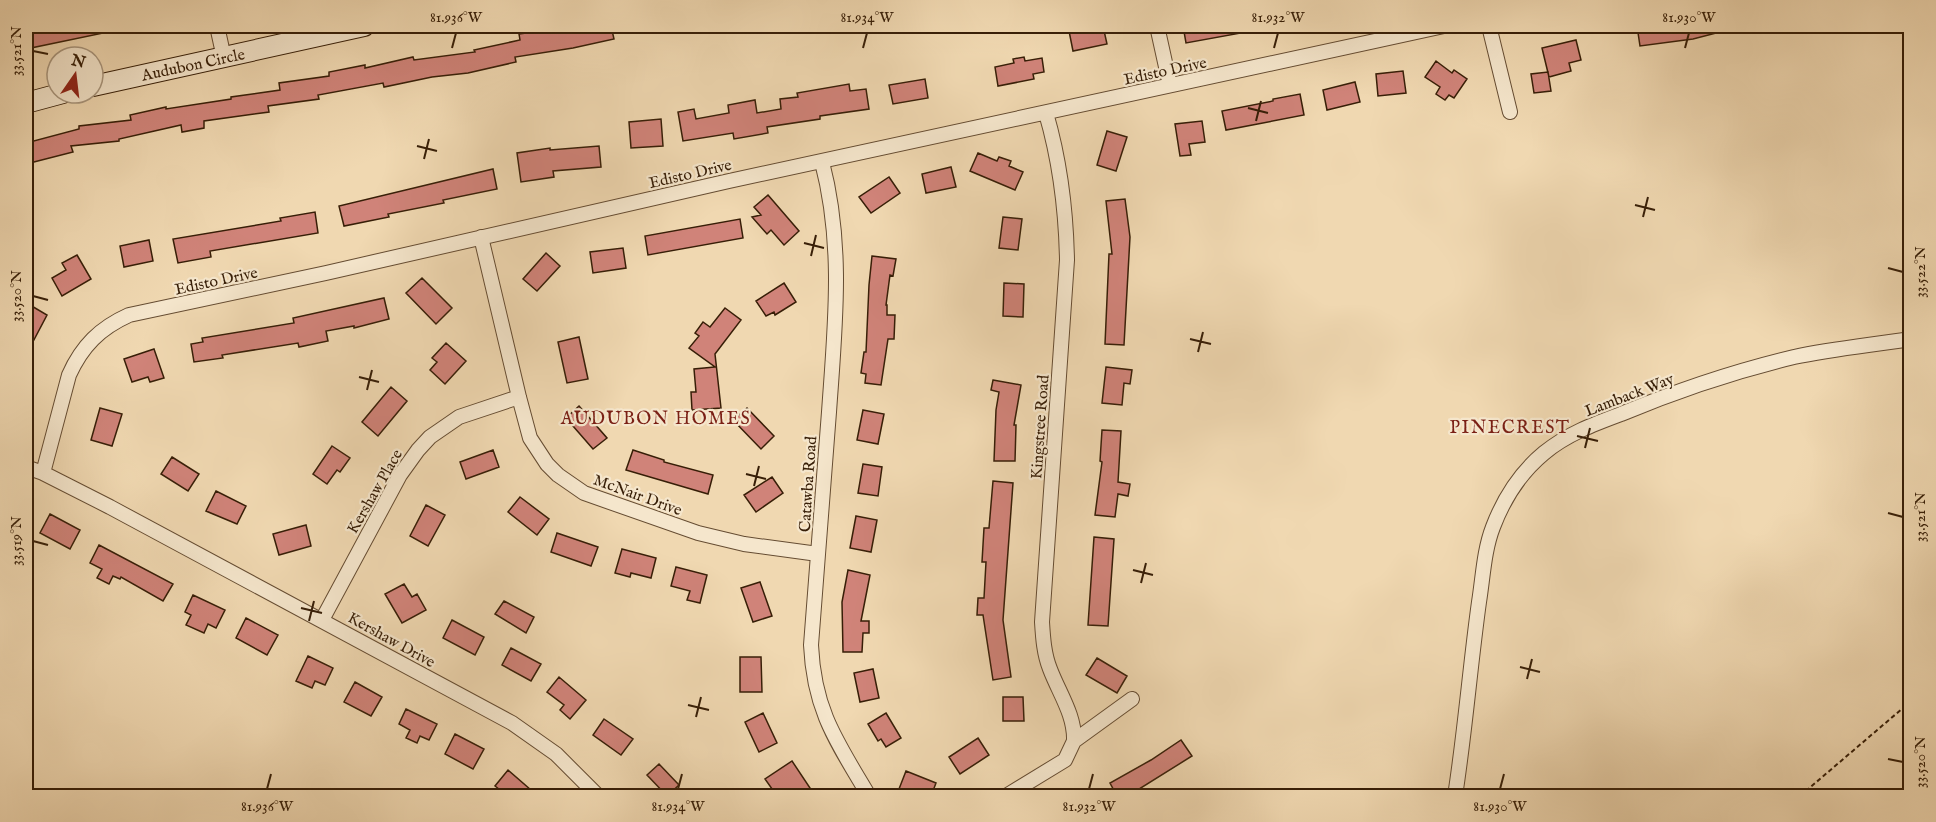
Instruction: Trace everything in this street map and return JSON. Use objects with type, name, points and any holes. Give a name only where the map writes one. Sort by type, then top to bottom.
[{"type":"street","points":[[217,26],[224,58]]},
{"type":"street","name":"Audubon Circle","points":[[105,83],[364,26]]},
{"type":"street","points":[[1157,26],[1170,85]]},
{"type":"street","name":"Edisto Drive","points":[[43,473],[69,375],[75,362],[92,338],[116,321],[144,312],[1444,26]]},
{"type":"street","points":[[1489,26],[1510,112]]},
{"type":"street","points":[[26,103],[45,98]]},
{"type":"street","name":"Kingstree Road","points":[[1046,112],[1054,139],[1064,199],[1066,260],[1042,630],[1045,654],[1072,720],[1074,741]]},
{"type":"street","name":"Catawba Road","points":[[822,162],[834,220],[837,281],[811,645],[815,685],[827,724],[869,796]]},
{"type":"street","name":"McNair Drive","points":[[481,237],[530,438],[537,451],[558,476],[584,493],[698,533],[744,544],[818,554]]},
{"type":"street","name":"Lamback Way","points":[[1455,796],[1466,725],[1475,632],[1487,547],[1503,503],[1531,465],[1545,452],[1577,431],[1644,404],[1795,357],[1911,339]]},
{"type":"street","name":"Kershaw Place","points":[[322,620],[400,475],[418,450],[430,437],[459,417],[519,398]]},
{"type":"street","name":"Kershaw Drive","points":[[26,467],[43,473],[110,507],[512,723],[556,754],[598,796]]},
{"type":"street","points":[[1006,796],[1065,760],[1074,741],[1132,699]]},
{"type":"path","points":[[1800,796],[1911,702]]},
{"type":"building","points":[[26,26],[113,26],[113,31],[26,49]]},
{"type":"building","points":[[585,26],[611,26],[614,39],[515,57],[516,62],[468,73],[432,77],[384,87],[383,83],[318,95],[319,99],[268,106],[269,112],[204,121],[204,128],[182,132],[181,125],[119,139],[119,141],[71,146],[73,152],[26,164],[26,143],[79,129],[79,126],[131,120],[130,115],[166,107],[166,109],[280,90],[279,83],[329,76],[329,72],[365,65],[365,68],[413,57],[414,60],[475,52],[474,50],[520,40],[519,34]]},
{"type":"building","points":[[1068,26],[1103,26],[1107,44],[1073,51]]},
{"type":"building","points":[[1183,26],[1251,26],[1252,31],[1186,43]]},
{"type":"building","points":[[1637,26],[1728,26],[1728,30],[1693,39],[1640,46]]},
{"type":"building","points":[[1576,40],[1581,60],[1569,63],[1571,71],[1549,77],[1542,48]]},
{"type":"building","points":[[1024,57],[1025,61],[1042,58],[1044,72],[1033,74],[1034,79],[998,86],[995,67],[1014,63],[1013,59]]},
{"type":"building","points":[[1436,61],[1452,73],[1454,70],[1467,79],[1454,98],[1449,95],[1445,100],[1436,94],[1440,87],[1425,77]]},
{"type":"building","points":[[1403,71],[1406,93],[1378,96],[1376,74]]},
{"type":"building","points":[[1548,72],[1551,91],[1534,93],[1531,74]]},
{"type":"building","points":[[925,79],[928,98],[893,104],[889,85]]},
{"type":"building","points":[[1355,82],[1360,102],[1327,110],[1323,90]]},
{"type":"building","points":[[849,84],[850,91],[866,89],[869,109],[767,127],[768,133],[734,139],[733,133],[683,141],[678,112],[694,109],[696,119],[729,113],[728,105],[755,100],[757,113],[781,109],[780,99],[798,97],[797,93]]},
{"type":"building","points":[[1300,94],[1304,115],[1226,130],[1222,111]]},
{"type":"building","points":[[661,119],[663,146],[631,148],[629,122]]},
{"type":"building","points":[[1202,121],[1205,142],[1189,144],[1191,155],[1180,156],[1175,124]]},
{"type":"building","points":[[1107,131],[1127,137],[1116,171],[1097,165]]},
{"type":"building","points":[[599,146],[601,167],[553,171],[554,177],[521,182],[517,153],[550,148],[550,150]]},
{"type":"building","points":[[978,153],[997,161],[999,157],[1011,161],[1009,166],[1023,172],[1015,190],[970,171]]},
{"type":"building","points":[[951,167],[956,187],[926,193],[922,174]]},
{"type":"building","points":[[493,169],[497,189],[443,200],[444,203],[388,214],[389,217],[344,226],[339,206]]},
{"type":"building","points":[[889,177],[900,193],[871,213],[859,197]]},
{"type":"building","points":[[768,195],[799,231],[784,245],[771,230],[767,234],[752,217],[761,215],[754,207]]},
{"type":"building","points":[[1125,199],[1130,237],[1124,345],[1105,344],[1109,254],[1112,254],[1106,201]]},
{"type":"building","points":[[315,212],[318,233],[210,251],[211,257],[178,263],[173,239],[281,221],[280,218]]},
{"type":"building","points":[[1003,217],[1022,219],[1018,250],[999,248]]},
{"type":"building","points":[[740,219],[743,238],[648,255],[645,236]]},
{"type":"building","points":[[149,240],[153,261],[124,267],[120,246]]},
{"type":"building","points":[[623,248],[626,268],[593,273],[590,252]]},
{"type":"building","points":[[546,253],[560,266],[537,291],[523,279]]},
{"type":"building","points":[[77,255],[91,279],[62,296],[52,278],[66,270],[62,263]]},
{"type":"building","points":[[872,256],[896,259],[893,276],[890,275],[886,305],[887,315],[895,315],[894,339],[888,339],[881,385],[865,383],[866,374],[861,373],[864,352],[866,352]]},
{"type":"building","points":[[422,278],[452,308],[436,324],[406,293]]},
{"type":"building","points":[[784,283],[796,302],[775,315],[774,312],[766,316],[756,301]]},
{"type":"building","points":[[1004,283],[1024,284],[1023,317],[1003,316]]},
{"type":"building","points":[[384,298],[389,319],[354,328],[354,326],[326,331],[328,341],[299,347],[298,343],[222,355],[223,358],[194,362],[191,344],[203,342],[202,338],[294,323],[293,318]]},
{"type":"building","points":[[30,305],[47,315],[26,355],[26,314]]},
{"type":"building","points":[[725,308],[741,320],[715,354],[721,408],[692,410],[691,392],[696,392],[694,369],[715,367],[689,348],[699,336],[695,333],[703,322],[710,327]]},
{"type":"building","points":[[579,337],[588,379],[567,383],[558,342]]},
{"type":"building","points":[[446,343],[466,361],[445,384],[430,370],[437,362],[432,358]]},
{"type":"building","points":[[154,349],[164,378],[150,382],[148,377],[132,382],[124,359]]},
{"type":"building","points":[[1106,367],[1132,370],[1130,384],[1124,383],[1122,405],[1102,403]]},
{"type":"building","points":[[993,380],[1021,385],[1014,425],[1016,425],[1015,461],[994,461],[999,392],[991,390]]},
{"type":"building","points":[[391,387],[407,401],[378,436],[362,422]]},
{"type":"building","points":[[579,406],[607,438],[593,449],[566,418]]},
{"type":"building","points":[[100,408],[122,414],[112,446],[91,440]]},
{"type":"building","points":[[747,408],[774,436],[761,449],[733,420]]},
{"type":"building","points":[[863,410],[884,414],[878,444],[857,440]]},
{"type":"building","points":[[1102,430],[1121,431],[1118,482],[1130,484],[1128,496],[1118,494],[1115,517],[1095,515],[1102,462],[1100,461]]},
{"type":"building","points":[[332,446],[350,458],[327,484],[313,474]]},
{"type":"building","points":[[493,450],[499,467],[466,479],[460,462]]},
{"type":"building","points":[[633,450],[664,460],[664,462],[713,475],[708,494],[626,470]]},
{"type":"building","points":[[172,457],[199,474],[188,491],[161,474]]},
{"type":"building","points":[[863,464],[882,467],[878,496],[858,493]]},
{"type":"building","points":[[772,477],[783,493],[756,512],[744,495]]},
{"type":"building","points":[[993,481],[1013,483],[1003,620],[1011,677],[993,680],[983,615],[977,615],[978,598],[984,598],[986,562],[982,562],[984,528],[989,528]]},
{"type":"building","points":[[216,491],[246,506],[237,524],[206,511]]},
{"type":"building","points":[[520,497],[549,519],[537,535],[508,512]]},
{"type":"building","points":[[426,505],[445,515],[428,546],[410,536]]},
{"type":"building","points":[[50,514],[80,530],[70,549],[40,533]]},
{"type":"building","points":[[856,516],[877,520],[871,552],[850,548]]},
{"type":"building","points":[[306,525],[311,546],[279,555],[273,534]]},
{"type":"building","points":[[557,533],[598,547],[591,566],[551,552]]},
{"type":"building","points":[[1094,537],[1114,539],[1108,626],[1088,625]]},
{"type":"building","points":[[99,545],[173,584],[163,601],[121,577],[120,579],[113,576],[109,584],[97,578],[102,569],[90,563]]},
{"type":"building","points":[[622,549],[656,558],[651,578],[631,573],[630,577],[615,573]]},
{"type":"building","points":[[676,567],[707,575],[700,603],[687,600],[690,591],[671,586]]},
{"type":"building","points":[[848,570],[870,575],[861,621],[869,621],[869,633],[863,633],[862,652],[843,652],[842,602]]},
{"type":"building","points":[[760,582],[772,616],[753,622],[741,588]]},
{"type":"building","points":[[404,584],[412,597],[417,594],[426,610],[402,623],[385,594]]},
{"type":"building","points":[[193,595],[225,610],[216,628],[208,624],[204,633],[186,625],[191,615],[185,612]]},
{"type":"building","points":[[504,601],[534,617],[526,633],[495,614]]},
{"type":"building","points":[[246,618],[278,635],[267,655],[236,638]]},
{"type":"building","points":[[452,620],[484,637],[475,655],[443,638]]},
{"type":"building","points":[[511,648],[541,664],[531,681],[502,665]]},
{"type":"building","points":[[308,656],[333,668],[325,685],[315,681],[312,688],[296,681]]},
{"type":"building","points":[[740,657],[761,657],[762,692],[740,692]]},
{"type":"building","points":[[1097,658],[1127,676],[1117,693],[1086,675]]},
{"type":"building","points":[[873,669],[879,698],[860,702],[854,673]]},
{"type":"building","points":[[559,677],[586,700],[570,719],[560,710],[564,705],[547,692]]},
{"type":"building","points":[[355,682],[382,697],[371,716],[344,702]]},
{"type":"building","points":[[1003,697],[1023,697],[1024,721],[1003,721]]},
{"type":"building","points":[[406,709],[437,724],[429,740],[420,736],[417,743],[406,738],[410,730],[399,724]]},
{"type":"building","points":[[763,713],[777,743],[759,752],[745,722]]},
{"type":"building","points":[[886,713],[901,738],[886,747],[881,739],[878,741],[868,724]]},
{"type":"building","points":[[604,719],[633,739],[621,755],[593,735]]},
{"type":"building","points":[[455,734],[484,749],[473,769],[445,754]]},
{"type":"building","points":[[978,738],[989,755],[960,774],[949,757]]},
{"type":"building","points":[[1181,740],[1192,756],[1128,796],[1117,796],[1110,783]]},
{"type":"building","points":[[792,761],[812,791],[803,796],[777,796],[765,779]]},
{"type":"building","points":[[659,764],[679,785],[667,796],[647,775]]},
{"type":"building","points":[[508,770],[531,790],[525,796],[508,796],[495,786]]},
{"type":"building","points":[[906,771],[936,783],[931,796],[918,796],[899,789]]},
{"type":"district","name":"AUDUBON HOMES","points":[[656,418]]},
{"type":"district","name":"PINECREST","points":[[1510,427]]}]
